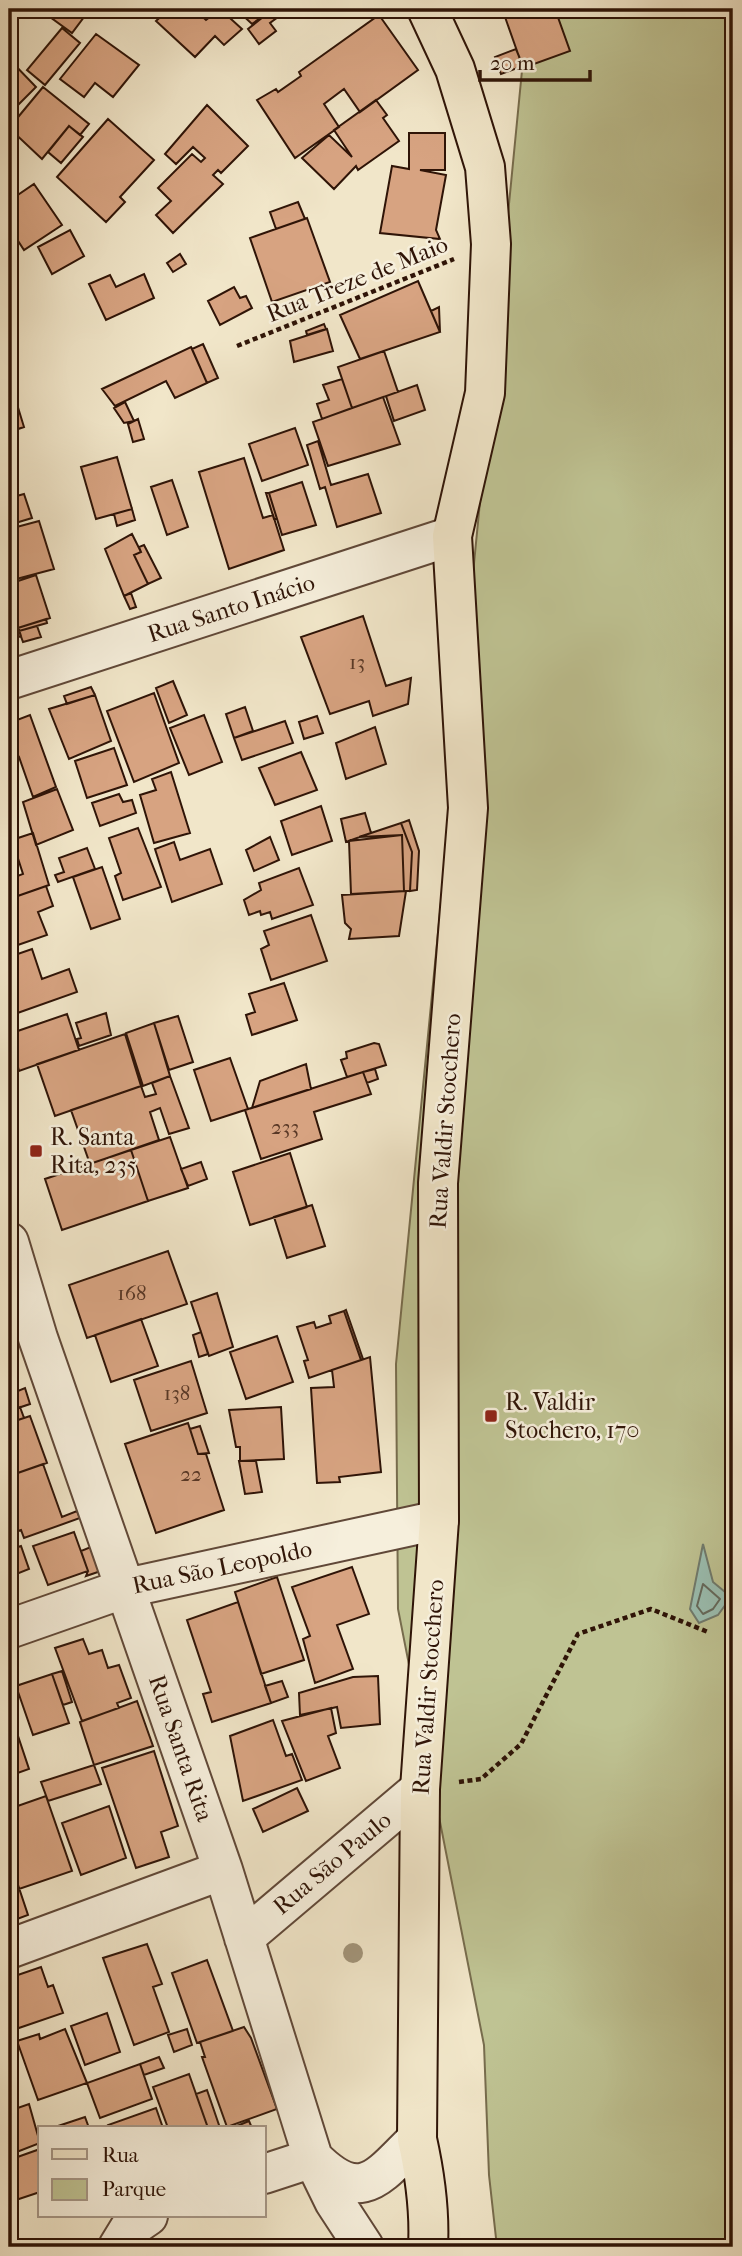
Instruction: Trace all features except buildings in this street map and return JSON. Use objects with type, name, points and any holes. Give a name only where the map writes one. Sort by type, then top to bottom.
[{"type":"main road","name":"Rua Valdir Stocchero","points":[[427,9],[455,69],[485,167],[491,244],[485,393],[452,536],[468,808],[438,1183],[439,1520],[420,1789],[417,2138],[425,2175],[430,2221],[428,2247]]},
{"type":"street","name":"Rua Santo Inácio","points":[[9,680],[452,536]]},
{"type":"street","name":"Rua Santa Rita","points":[[9,1242],[23,1343],[126,1588],[223,1870],[313,2158],[334,2201],[364,2247]]},
{"type":"street","name":"Rua São Leopoldo","points":[[9,1629],[126,1588],[439,1520]]},
{"type":"street","name":"Rua São Paulo","points":[[244,1938],[420,1789]]},
{"type":"street","points":[[9,1949],[223,1870]]},
{"type":"street","points":[[266,2173],[313,2158],[328,2173],[348,2183],[377,2180],[417,2138]]},
{"type":"street","points":[[118,2247],[129,2228],[145,2218]]},
{"type":"path","name":"Rua Treze de Maio","points":[[237,346],[491,244]]},
{"type":"path","points":[[420,1789],[481,1779],[521,1744],[578,1634],[651,1609],[708,1632]]},
{"type":"green space","points":[[528,9],[733,9],[733,2247],[497,2247],[489,2175],[484,2045],[398,1609],[396,1364]]},
{"type":"water","points":[[703,1544],[713,1582],[731,1597],[718,1615],[699,1623],[690,1609]]},
{"type":"place","name":"R. Santa Rita, 235","points":[[36,1151]]},
{"type":"place","name":"R. Valdir Stochero, 170","points":[[491,1416]]}]
